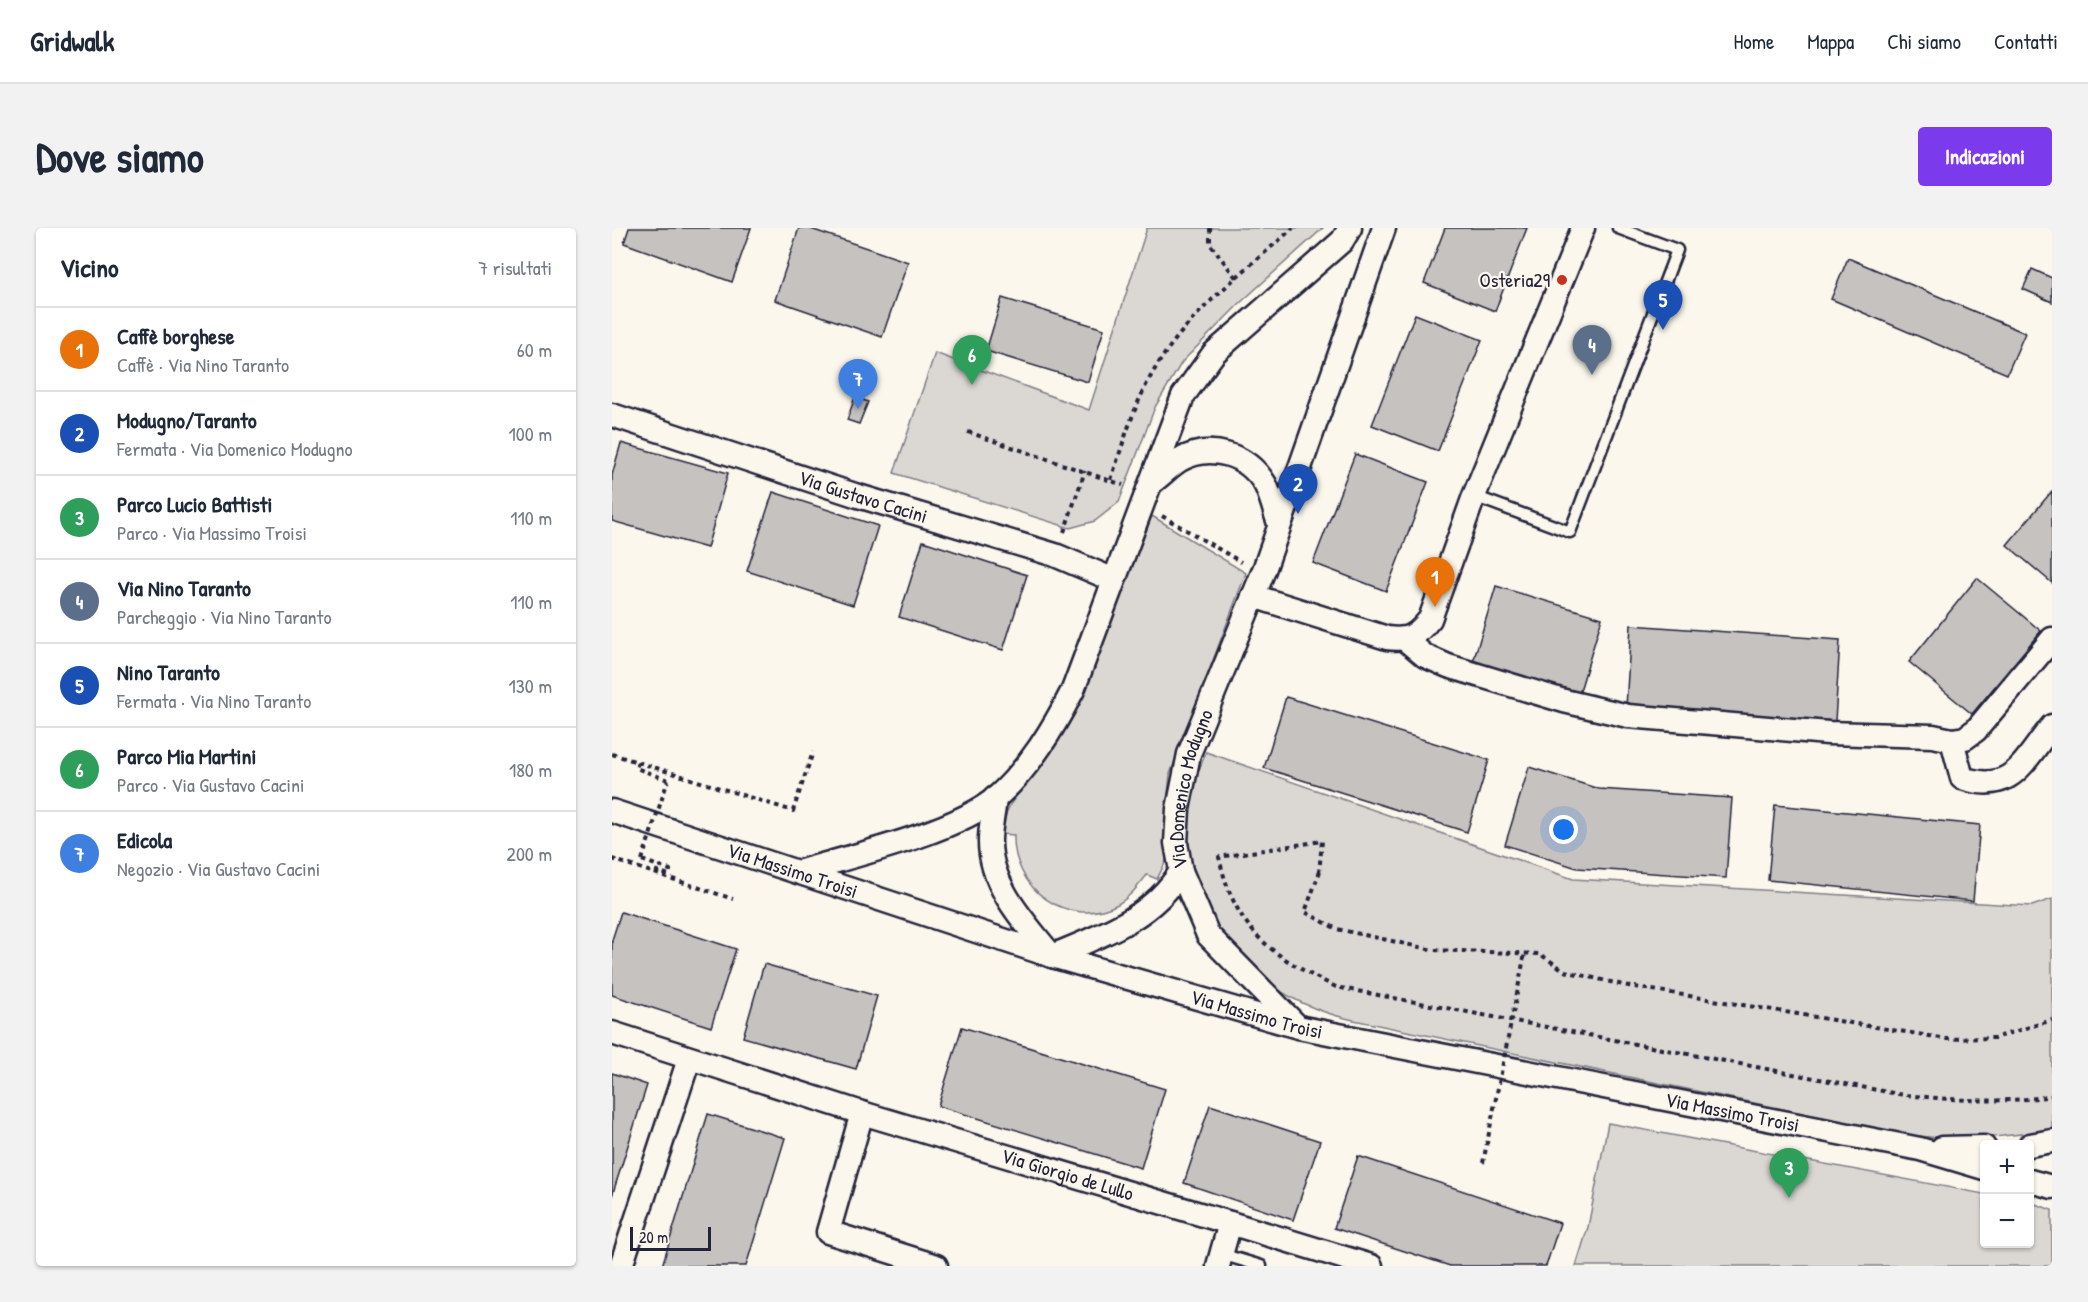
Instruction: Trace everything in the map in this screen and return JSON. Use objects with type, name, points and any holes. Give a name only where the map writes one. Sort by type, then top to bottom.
[{"type":"street","points":[[801,872],[954,821],[995,798],[1022,771],[1053,729],[1073,690],[1183,396],[1214,353],[1342,241],[1350,228]]},
{"type":"street","name":"Via Domenico Modugno","points":[[1298,1027],[1208,935],[1181,871],[1176,843],[1178,809],[1189,754],[1253,596],[1384,228]]},
{"type":"street","points":[[1253,596],[1387,638],[1406,640],[1417,635],[1430,620],[1474,496],[1582,228]]},
{"type":"street","name":"Via Gustavo Cacini","points":[[612,415],[855,495],[1055,555],[1114,580]]},
{"type":"street","points":[[1150,484],[1179,461],[1196,453],[1214,451],[1234,456],[1250,466],[1265,485],[1279,523]]},
{"type":"street","points":[[1406,640],[1425,656],[1449,666],[1564,701],[1628,716],[1828,733],[1933,736],[1952,740],[1965,738],[1976,730],[2052,639]]},
{"type":"street","points":[[1952,740],[1962,778],[1982,785],[1996,784],[2008,778],[2021,765],[2052,726]]},
{"type":"street","points":[[995,798],[990,840],[993,865],[1020,916],[1052,956],[1112,931],[1144,912],[1171,886],[1181,871]]},
{"type":"street","name":"Via Massimo Troisi","points":[[612,811],[1052,956],[1298,1027],[1920,1149],[1980,1166]]},
{"type":"street","name":"Via Giorgio de Lullo","points":[[612,1033],[862,1113],[1371,1266]]},
{"type":"street","points":[[621,1266],[689,1059]]},
{"type":"street","points":[[862,1113],[828,1232],[936,1266]]},
{"type":"street","points":[[2034,1144],[2052,1141]]},
{"type":"street","name":"Via Massimo Troisi","points":[[1920,1149],[1980,1147]]},
{"type":"street","points":[[2034,1181],[2052,1187]]},
{"type":"street","points":[[1219,1260],[1230,1223]]},
{"type":"lane","points":[[1474,496],[1570,532],[1677,250],[1618,228]]},
{"type":"lane","points":[[1219,1260],[1259,1266]]},
{"type":"path","points":[[1210,228],[1210,244],[1237,279]]},
{"type":"path","points":[[1055,555],[1085,471]]},
{"type":"path","points":[[612,754],[794,811],[813,752]]},
{"type":"path","points":[[638,762],[636,768],[668,780],[642,860],[670,870],[669,875],[654,870],[653,873]]},
{"type":"path","points":[[1319,873],[1322,841],[1219,856],[1224,881],[1238,909],[1259,940],[1293,966],[1336,987],[1898,1094],[1964,1102],[2022,1101],[2052,1096]]},
{"type":"path","points":[[612,859],[733,899]]},
{"type":"path","points":[[1321,867],[1305,912],[1337,929],[1433,950],[1540,954],[1565,971],[1623,985],[1947,1039],[1994,1038],[2052,1020]]},
{"type":"path","points":[[1483,1163],[1525,953]]},
{"type":"shaded area","points":[[1147,228],[1323,228],[1239,304],[1182,362],[1155,407],[1119,502],[1095,521],[1070,528],[894,473],[935,353],[1089,410]]},
{"type":"shaded area","points":[[1152,516],[1246,573],[1170,774],[1166,813],[1166,861],[1157,879],[1147,875],[1130,895],[1118,904],[1099,911],[1080,912],[1062,908],[1046,899],[1033,887],[1022,872],[1016,854],[1014,835],[1003,834],[1003,823],[1010,805],[1041,767],[1074,715]]},
{"type":"shaded area","points":[[1206,752],[1573,879],[2032,906],[2052,899],[2052,1129],[1980,1138],[1908,1135],[1349,1019],[1318,1009],[1289,996],[1263,979],[1240,958],[1221,935],[1205,908],[1195,878],[1187,817],[1191,794]]},
{"type":"shaded area","points":[[1608,1123],[1980,1193],[1980,1248],[2034,1248],[2034,1203],[2052,1210],[2052,1266],[1576,1266],[1588,1227]]},
{"type":"building","points":[[629,228],[751,228],[732,282],[624,243]]},
{"type":"building","points":[[799,228],[808,228],[908,262],[882,337],[775,300]]},
{"type":"building","points":[[1445,228],[1527,228],[1495,311],[1424,283]]},
{"type":"building","points":[[1848,258],[2025,333],[2007,374],[1831,299]]},
{"type":"building","points":[[2032,269],[2052,278],[2052,302],[2023,289]]},
{"type":"building","points":[[1002,298],[1104,329],[1088,382],[986,351]]},
{"type":"building","points":[[1415,314],[1482,340],[1438,451],[1372,425]]},
{"type":"building","points":[[855,397],[868,402],[859,424],[847,420]]},
{"type":"building","points":[[621,443],[728,473],[707,548],[612,521],[612,475]]},
{"type":"building","points":[[1355,454],[1428,482],[1386,591],[1313,563]]},
{"type":"building","points":[[2052,491],[2052,583],[2007,545]]},
{"type":"building","points":[[773,492],[878,526],[853,605],[747,571]]},
{"type":"building","points":[[923,541],[1027,575],[1003,650],[899,617]]},
{"type":"building","points":[[1977,578],[2041,631],[1972,714],[1909,662]]},
{"type":"building","points":[[1496,586],[1602,618],[1579,694],[1473,662]]},
{"type":"building","points":[[1631,625],[1840,640],[1835,721],[1626,707]]},
{"type":"building","points":[[1286,697],[1489,760],[1467,832],[1264,768]]},
{"type":"building","points":[[1529,767],[1599,789],[1732,798],[1726,878],[1577,868],[1505,845]]},
{"type":"building","points":[[1775,805],[1980,825],[1973,901],[1768,880]]},
{"type":"building","points":[[621,912],[736,949],[711,1027],[612,995],[612,940]]},
{"type":"building","points":[[764,964],[877,996],[856,1069],[743,1037]]},
{"type":"building","points":[[962,1027],[1165,1089],[1141,1168],[938,1106]]},
{"type":"building","points":[[612,1073],[647,1085],[612,1196]]},
{"type":"building","points":[[1210,1105],[1320,1141],[1293,1220],[1184,1183]]},
{"type":"building","points":[[708,1114],[785,1138],[746,1266],[662,1266]]},
{"type":"building","points":[[1358,1156],[1560,1223],[1546,1266],[1450,1266],[1334,1228]]},
{"type":"place","name":"Osteria29","points":[[1562,280]]},
{"type":"place","name":"Nino Taranto","points":[[1663,330]]},
{"type":"place","name":"Via Nino Taranto","points":[[1592,375]]},
{"type":"place","name":"Parco Mia Martini","points":[[972,385]]},
{"type":"place","name":"Edicola","points":[[858,409]]},
{"type":"place","name":"Modugno/Taranto","points":[[1298,514]]},
{"type":"place","name":"Caffè borghese","points":[[1435,607]]},
{"type":"place","name":"Parco Lucio Battisti","points":[[1789,1198]]}]
